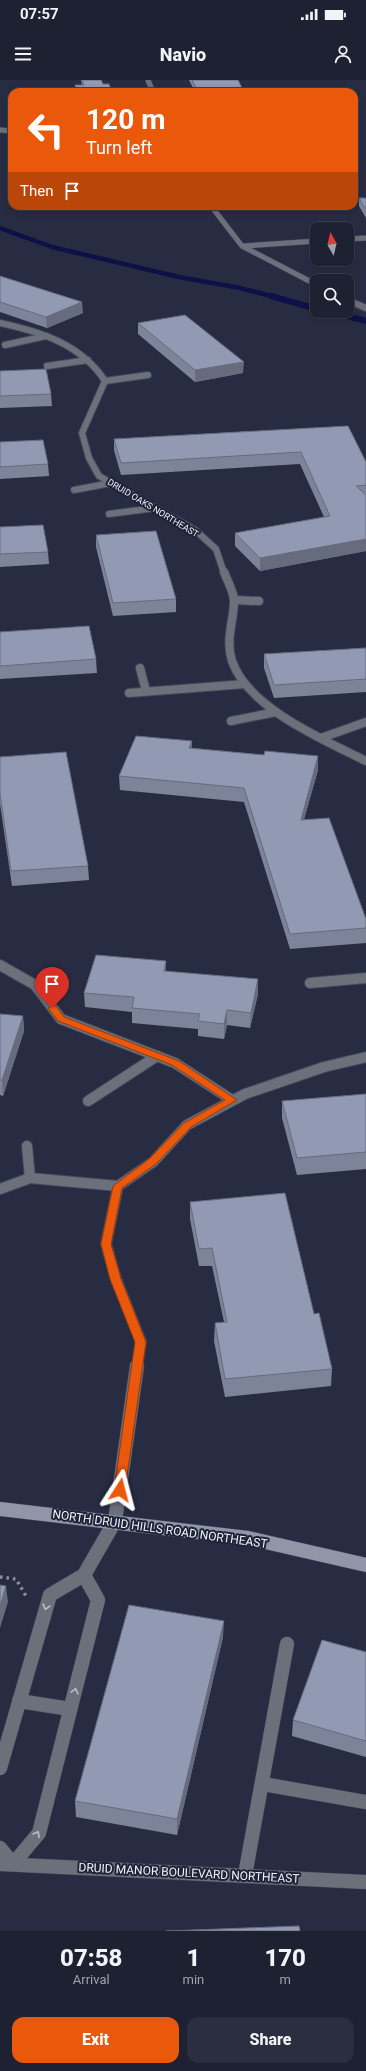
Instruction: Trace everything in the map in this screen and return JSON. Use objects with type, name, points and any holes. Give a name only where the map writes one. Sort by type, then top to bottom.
[{"type":"main road","name":"NORTH DRUID HILLS ROAD NORTHEAST","points":[[0,1509],[115,1521],[248,1538],[366,1565]]},
{"type":"street","points":[[214,210],[242,246],[310,281]]},
{"type":"street","points":[[354,239],[366,238]]},
{"type":"street","points":[[242,246],[310,241]]},
{"type":"street","points":[[354,303],[366,308]]},
{"type":"street","points":[[0,322],[46,336],[67,346],[92,363],[105,381],[148,375]]},
{"type":"street","points":[[4,346],[46,336]]},
{"type":"street","points":[[47,366],[88,360]]},
{"type":"street","name":"DRUID OAKS NORTHEAST","points":[[105,381],[82,433],[89,458],[98,476],[195,530],[216,549],[234,600],[229,630],[232,661],[250,691],[290,722],[366,761]]},
{"type":"street","points":[[74,490],[111,483]]},
{"type":"street","points":[[109,514],[155,508]]},
{"type":"street","points":[[234,600],[259,601]]},
{"type":"street","points":[[140,668],[146,691]]},
{"type":"street","points":[[129,693],[246,684]]},
{"type":"street","points":[[231,721],[276,712]]},
{"type":"street","points":[[321,738],[366,722]]},
{"type":"street","points":[[0,964],[35,985],[61,1019],[176,1063],[232,1100]]},
{"type":"street","points":[[310,982],[366,978]]},
{"type":"street","points":[[88,1100],[157,1056]]},
{"type":"street","points":[[0,1189],[30,1178],[118,1186],[153,1162],[188,1125],[232,1100],[245,1094],[324,1067],[366,1058]]},
{"type":"street","points":[[26,1146],[30,1178]]},
{"type":"street","points":[[0,1768],[50,1595],[84,1574],[115,1521],[141,1342],[116,1279],[106,1244],[118,1186]]},
{"type":"street","points":[[0,1848],[6,1864],[39,1833],[98,1600],[84,1574]]},
{"type":"street","points":[[245,1875],[263,1784],[287,1644]]},
{"type":"street","points":[[19,1701],[70,1709]]},
{"type":"street","points":[[263,1784],[366,1802]]},
{"type":"street","name":"DRUID MANOR BOULEVARD NORTHEAST","points":[[6,1864],[366,1882]]},
{"type":"path","points":[[0,1577],[16,1580],[28,1598]]},
{"type":"building","points":[[82,80],[101,80],[103,84],[109,84],[110,88],[76,88],[75,85],[84,85]]},
{"type":"building","points":[[192,80],[238,80],[242,88],[196,88]]},
{"type":"building","points":[[359,198],[366,198],[366,210]]},
{"type":"building","points":[[0,276],[82,302],[46,317],[0,302]]},
{"type":"building","points":[[185,315],[244,362],[195,370],[138,323]]},
{"type":"building","points":[[46,369],[51,394],[0,396],[0,371]]},
{"type":"building","points":[[348,426],[366,462],[366,485],[356,486],[366,495],[366,539],[260,558],[235,533],[330,516],[301,452],[121,463],[114,439]]},
{"type":"building","points":[[43,440],[48,464],[0,467],[0,442]]},
{"type":"building","points":[[43,525],[48,552],[0,554],[0,527]]},
{"type":"building","points":[[156,531],[176,599],[113,603],[96,535]]},
{"type":"building","points":[[89,626],[96,659],[0,666],[0,632]]},
{"type":"building","points":[[366,648],[366,679],[274,685],[264,654]]},
{"type":"building","points":[[136,736],[192,741],[189,748],[264,755],[265,751],[318,756],[301,820],[329,818],[366,919],[366,928],[290,934],[244,788],[119,776]]},
{"type":"building","points":[[66,752],[88,866],[11,871],[0,793],[0,757]]},
{"type":"building","points":[[96,955],[166,961],[164,971],[258,979],[251,1013],[227,1010],[224,1024],[198,1021],[200,1014],[132,1008],[134,997],[84,993]]},
{"type":"building","points":[[0,1014],[23,1016],[2,1080],[0,1080]]},
{"type":"building","points":[[366,1094],[366,1152],[297,1158],[282,1101]]},
{"type":"building","points":[[285,1193],[314,1314],[319,1313],[332,1369],[225,1379],[215,1323],[227,1322],[212,1248],[199,1249],[190,1202]]},
{"type":"building","points":[[0,1585],[6,1586],[0,1607]]},
{"type":"building","points":[[129,1605],[224,1621],[177,1819],[75,1801]]},
{"type":"building","points":[[322,1640],[366,1652],[366,1741],[293,1720]]},
{"type":"building","points":[[299,1926],[300,1931],[166,1931]]},
{"type":"waterway","points":[[0,228],[52,247],[179,277],[240,288],[275,297]]},
{"type":"waterway","points":[[271,296],[310,307]]},
{"type":"waterway","points":[[354,318],[366,321]]},
{"type":"route","points":[[52,1008],[61,1019],[130,1047],[176,1063],[232,1100],[188,1125],[153,1162],[118,1186],[106,1244],[116,1279],[141,1342],[120,1490]]}]
